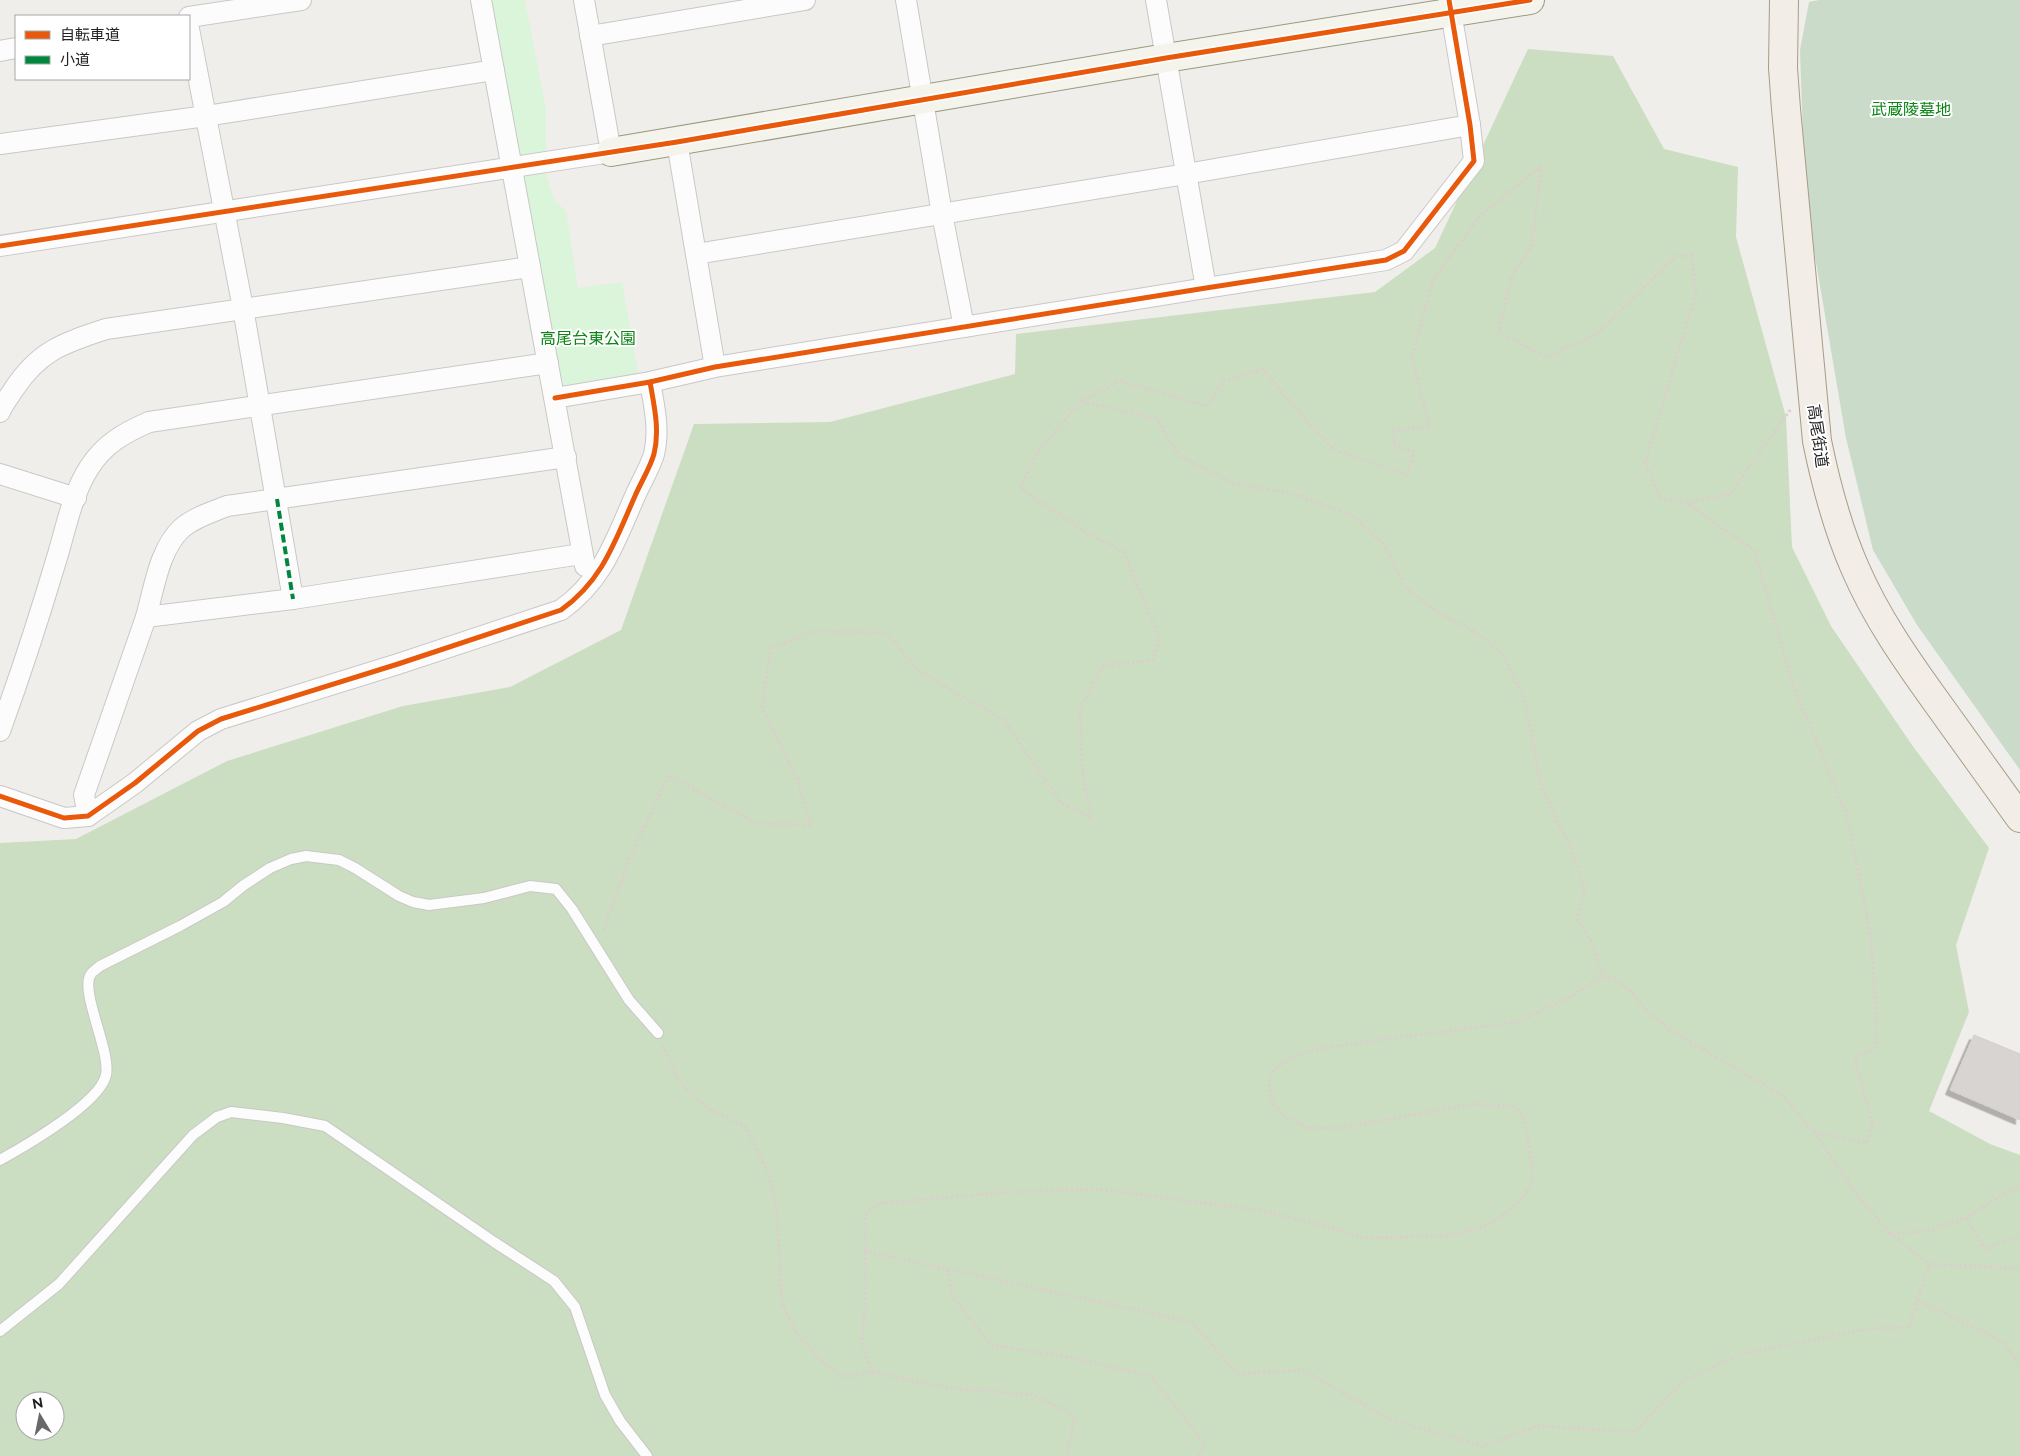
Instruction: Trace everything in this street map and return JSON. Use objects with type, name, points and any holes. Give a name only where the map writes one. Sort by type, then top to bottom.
[{"type":"main road","name":"高尾街道","points":[[1784,0],[1783,68],[1786,109],[1817,441],[1828,492],[1841,535],[1855,570],[1887,629],[1908,662],[2020,818]]},
{"type":"street","points":[[183,0],[187,15]]},
{"type":"street","points":[[190,17],[301,0]]},
{"type":"street","points":[[481,0],[566,457],[582,554],[590,584]]},
{"type":"street","points":[[584,0],[611,152]]},
{"type":"street","points":[[590,36],[805,0]]},
{"type":"street","points":[[906,0],[942,214],[964,327]]},
{"type":"street","points":[[1156,0],[1206,288]]},
{"type":"street","points":[[0,246],[677,142],[1166,58],[1450,6],[1530,0]]},
{"type":"street","points":[[555,398],[650,382],[715,367],[1386,260],[1404,251],[1474,161],[1470,125],[1450,6]]},
{"type":"street","points":[[190,34],[243,308],[293,600]]},
{"type":"street","points":[[0,51],[15,48]]},
{"type":"street","points":[[0,144],[206,116],[494,70]]},
{"type":"street","points":[[696,254],[1186,174],[1470,125]]},
{"type":"street","points":[[677,142],[715,367]]},
{"type":"street","points":[[0,412],[17,385],[34,364],[50,351],[69,341],[106,329],[530,267]]},
{"type":"street","points":[[0,731],[23,669],[76,498],[89,468],[106,447],[123,433],[149,422],[548,363]]},
{"type":"street","points":[[0,796],[64,818],[88,816],[135,783],[198,731],[221,719],[398,664],[561,610],[578,598],[608,557],[654,454],[657,427],[650,382]]},
{"type":"street","points":[[88,816],[84,795],[146,617],[164,558],[172,541],[182,528],[204,514],[227,506],[566,457]]},
{"type":"street","points":[[0,474],[76,498]]},
{"type":"street","points":[[146,617],[293,600],[582,554]]},
{"type":"lane","points":[[0,1160],[75,1112],[100,1088],[106,1075],[102,1046],[88,985],[91,974],[100,966],[223,902],[257,876],[291,859],[306,856],[339,860],[399,896],[413,902],[429,905],[484,898],[530,886],[556,889],[572,909],[629,1000],[658,1033]]},
{"type":"lane","points":[[0,1332],[59,1284],[193,1135],[216,1117],[231,1112],[300,1121],[325,1126],[554,1281],[576,1307],[605,1395],[620,1421],[647,1456]]},
{"type":"path","points":[[602,959],[603,927],[631,855],[669,775],[756,822],[811,825],[798,782],[762,707],[771,648],[815,631],[887,633],[920,672],[1004,720],[1061,803],[1091,818],[1082,768],[1080,710],[1104,666],[1153,660],[1159,638],[1124,552],[1084,531],[1020,488],[1037,453],[1081,401],[1120,381],[1206,406],[1222,381],[1263,369],[1333,449],[1407,475],[1414,452],[1395,446],[1393,431],[1429,426],[1412,357],[1433,280],[1480,216],[1541,166],[1532,245],[1510,280],[1499,332],[1546,357],[1597,334],[1676,256],[1692,255],[1696,294],[1645,463],[1660,498],[1687,503],[1730,494],[1793,405]]},
{"type":"path","points":[[1081,401],[1157,419],[1179,456],[1233,483],[1298,495],[1352,515],[1384,546],[1404,586],[1432,609],[1474,632],[1504,656],[1525,701],[1540,781],[1570,846],[1585,890],[1577,919],[1591,941],[1601,970],[1606,977]]},
{"type":"path","points":[[1687,503],[1754,550],[1794,688],[1847,815],[1871,938],[1877,1027],[1875,1048],[1854,1058],[1873,1123],[1866,1143],[1814,1132]]},
{"type":"path","points":[[872,1372],[862,1342],[866,1311],[865,1216],[872,1207],[882,1203],[1011,1192],[1095,1189],[1257,1210],[1318,1224],[1364,1238],[1443,1236],[1491,1223],[1510,1210],[1524,1196],[1531,1183],[1532,1169],[1529,1143],[1524,1121],[1519,1110],[1512,1106],[1473,1104],[1340,1128],[1308,1128],[1282,1114],[1273,1103],[1270,1084],[1274,1070],[1289,1058],[1312,1050],[1517,1022],[1568,998],[1599,978],[1606,977],[1617,980],[1629,990],[1647,1011],[1670,1030],[1783,1096],[1814,1132],[1861,1200],[1890,1233],[1929,1264],[2020,1268]]},
{"type":"path","points":[[658,1033],[679,1082],[708,1109],[745,1126],[770,1177],[777,1214],[782,1303],[796,1334],[823,1363],[846,1377],[872,1372],[948,1388],[1033,1395],[1074,1416],[1067,1456]]},
{"type":"path","points":[[1890,1233],[1925,1232],[1966,1218],[2010,1190],[2020,1186]]},
{"type":"path","points":[[1966,1218],[1985,1249],[2020,1236]]},
{"type":"path","points":[[864,1251],[1192,1322],[1238,1374],[1303,1370],[1389,1419],[1483,1446],[1538,1426],[1635,1432],[1683,1382],[1742,1354],[1869,1329],[1909,1327],[1929,1264]]},
{"type":"path","points":[[948,1269],[952,1296],[991,1345],[1063,1356],[1151,1376],[1205,1444],[1198,1456]]},
{"type":"path","points":[[1917,1300],[2001,1341],[2020,1364]]},
{"type":"green space","name":"高尾台東公園","points":[[481,0],[525,0],[546,110],[546,162],[543,163],[554,200],[566,211],[578,288],[622,282],[640,383],[555,398]]},
{"type":"green space","name":"武蔵陵墓地","points":[[1819,0],[2020,0],[2020,770],[1917,625],[1873,550],[1846,438],[1805,198],[1800,50],[1809,2]]},
{"type":"green space","points":[[1528,49],[1613,56],[1664,149],[1738,167],[1736,237],[1786,417],[1792,547],[1831,626],[1912,745],[1989,848],[1956,945],[1969,1012],[1929,1111],[1990,1144],[2020,1155],[2020,1456],[0,1456],[0,843],[76,839],[227,761],[403,706],[510,687],[621,630],[694,424],[830,422],[1015,374],[1016,334],[1375,292],[1435,248]]},
{"type":"building","points":[[1974,1035],[2020,1054],[2020,1120],[1950,1090]]},
{"type":"marked path","points":[[277,499],[293,599]]},
{"type":"cycle path","points":[[555,398],[650,382],[715,367],[1386,260],[1404,251],[1474,161],[1470,125],[1449,0]]},
{"type":"cycle path","points":[[0,246],[677,142],[1166,58],[1530,0]]},
{"type":"cycle path","points":[[0,796],[64,818],[88,816],[135,783],[198,731],[221,719],[398,664],[561,610],[598,573],[614,544],[648,470],[656,445],[655,409],[650,382]]}]
